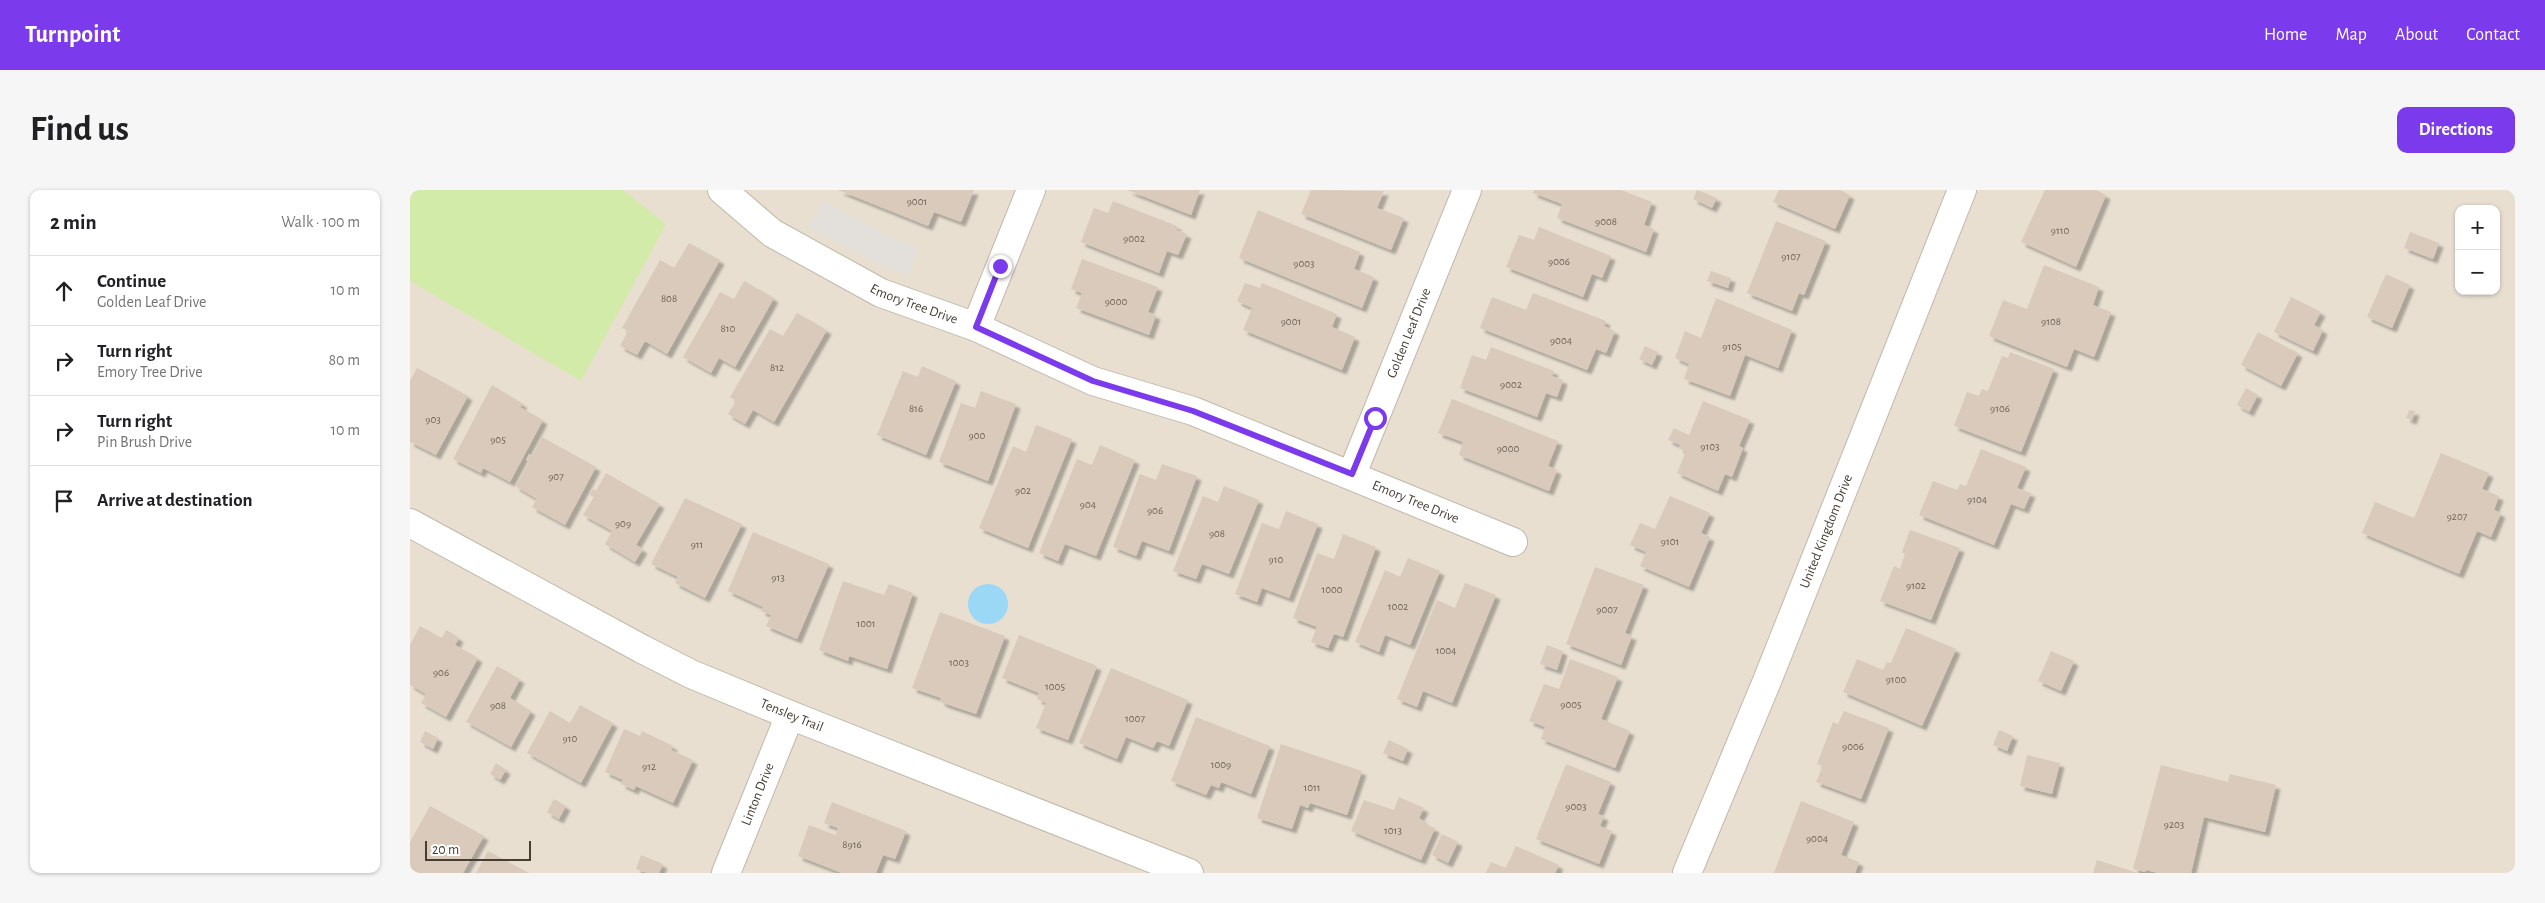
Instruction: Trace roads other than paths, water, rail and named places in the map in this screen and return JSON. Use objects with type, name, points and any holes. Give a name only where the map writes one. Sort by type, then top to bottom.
[{"type":"street","name":"Emory Tree Drive","points":[[722,190],[772,233],[881,293],[976,327],[1093,381],[1193,411],[1352,474],[1513,542]]},
{"type":"street","points":[[976,327],[1031,190]]},
{"type":"street","name":"Golden Leaf Drive","points":[[1352,474],[1467,190]]},
{"type":"street","name":"United Kingdom Drive","points":[[1688,873],[1767,681],[1962,190]]},
{"type":"street","name":"Tensley Trail","points":[[410,523],[650,653],[790,715],[1188,873]]},
{"type":"street","name":"Linton Drive","points":[[726,873],[790,715]]},
{"type":"water","points":[[992,584],[999,587],[1005,593],[1008,604],[1007,612],[999,621],[992,624],[984,624],[977,621],[969,612],[968,600],[971,593],[980,585]]}]
